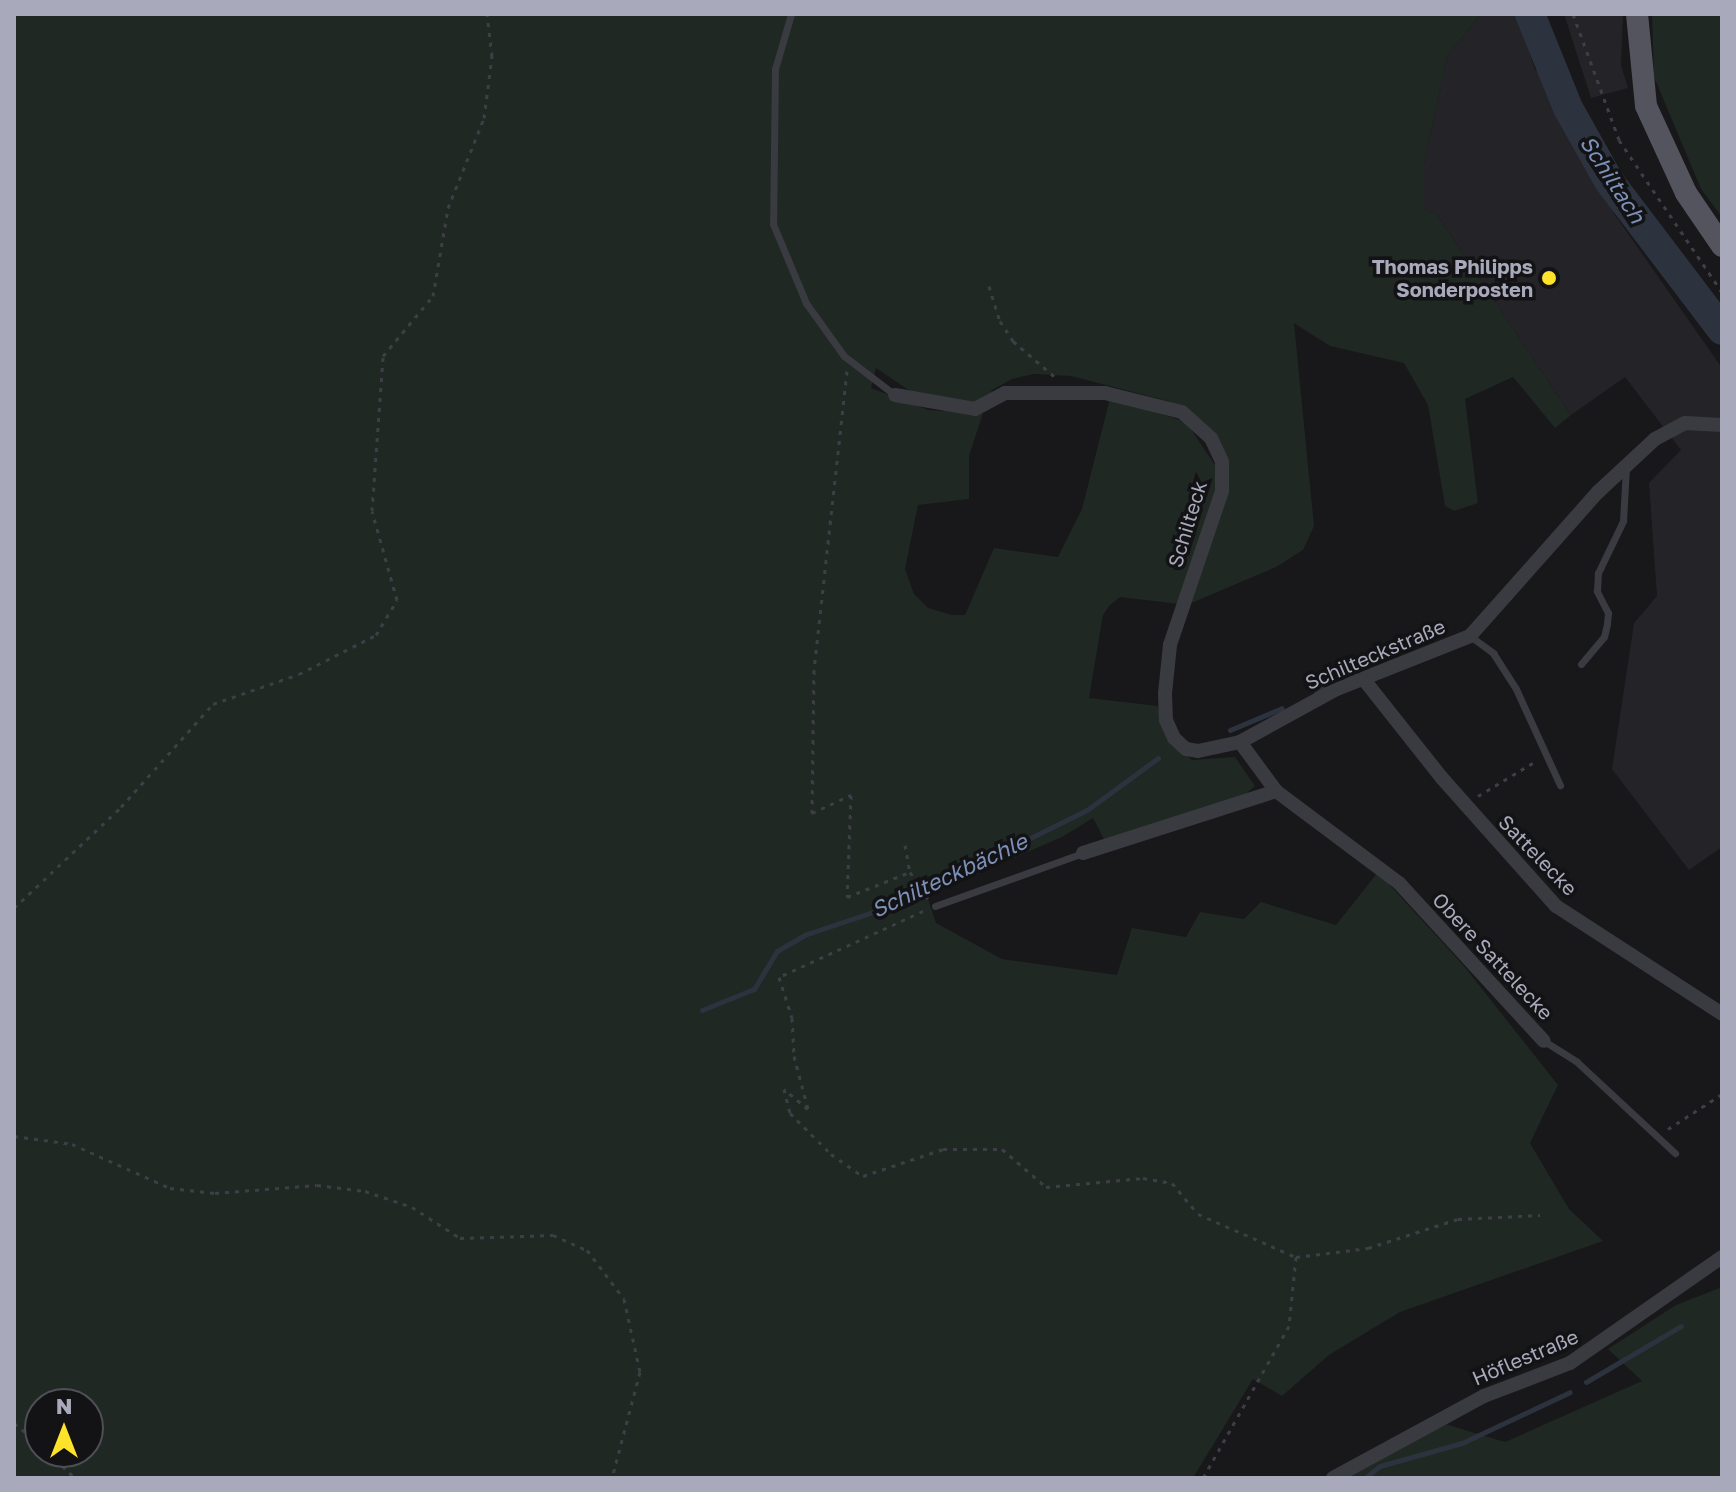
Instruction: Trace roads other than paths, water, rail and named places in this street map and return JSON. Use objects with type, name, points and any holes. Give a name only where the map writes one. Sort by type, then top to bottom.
[{"type":"main road","points":[[1637,14],[1646,106],[1686,193],[1722,246]]},
{"type":"street","name":"Schilteck","points":[[895,395],[975,409],[1005,393],[1075,391],[1182,412],[1211,438],[1222,462],[1222,491],[1170,645],[1166,720],[1186,749],[1240,742]]},
{"type":"street","name":"Schilteckstraße","points":[[1240,742],[1312,700],[1470,636],[1626,464],[1655,439],[1685,423],[1722,425]]},
{"type":"street","name":"Sattelecke","points":[[1365,681],[1464,804],[1556,906],[1722,1014]]},
{"type":"street","points":[[1083,853],[1276,791],[1240,742]]},
{"type":"street","name":"Obere Sattelecke","points":[[1276,791],[1399,883],[1544,1041]]},
{"type":"street","name":"Höflestraße","points":[[1333,1478],[1484,1396],[1570,1363],[1722,1257]]},
{"type":"lane","points":[[791,14],[775,69],[773,224],[806,303],[849,360],[895,395]]},
{"type":"lane","points":[[1581,664],[1604,637],[1607,624],[1608,613],[1597,591],[1598,573],[1623,521],[1626,464]]},
{"type":"lane","points":[[1470,636],[1493,653],[1516,689],[1560,785]]},
{"type":"lane","points":[[935,906],[1083,853]]},
{"type":"lane","name":"Obere Sattelecke","points":[[1544,1041],[1577,1062],[1675,1153]]},
{"type":"waterway","name":"Schiltach","points":[[1530,14],[1568,108],[1609,181],[1722,330]]},
{"type":"waterway","name":"Schilteckbächle","points":[[1356,666],[1394,645]]},
{"type":"waterway","name":"Schilteckbächle","points":[[1316,691],[1327,685]]},
{"type":"waterway","name":"Schilteckbächle","points":[[1230,730],[1282,708]]},
{"type":"waterway","name":"Schilteckbächle","points":[[702,1010],[754,989],[777,951],[807,934],[894,905],[1087,810],[1158,758]]},
{"type":"waterway","points":[[1586,1382],[1681,1326]]},
{"type":"waterway","points":[[1365,1478],[1380,1466],[1462,1443],[1570,1392]]},
{"type":"place","name":"Thomas Philipps Sonderposten","points":[[1549,278]]}]
